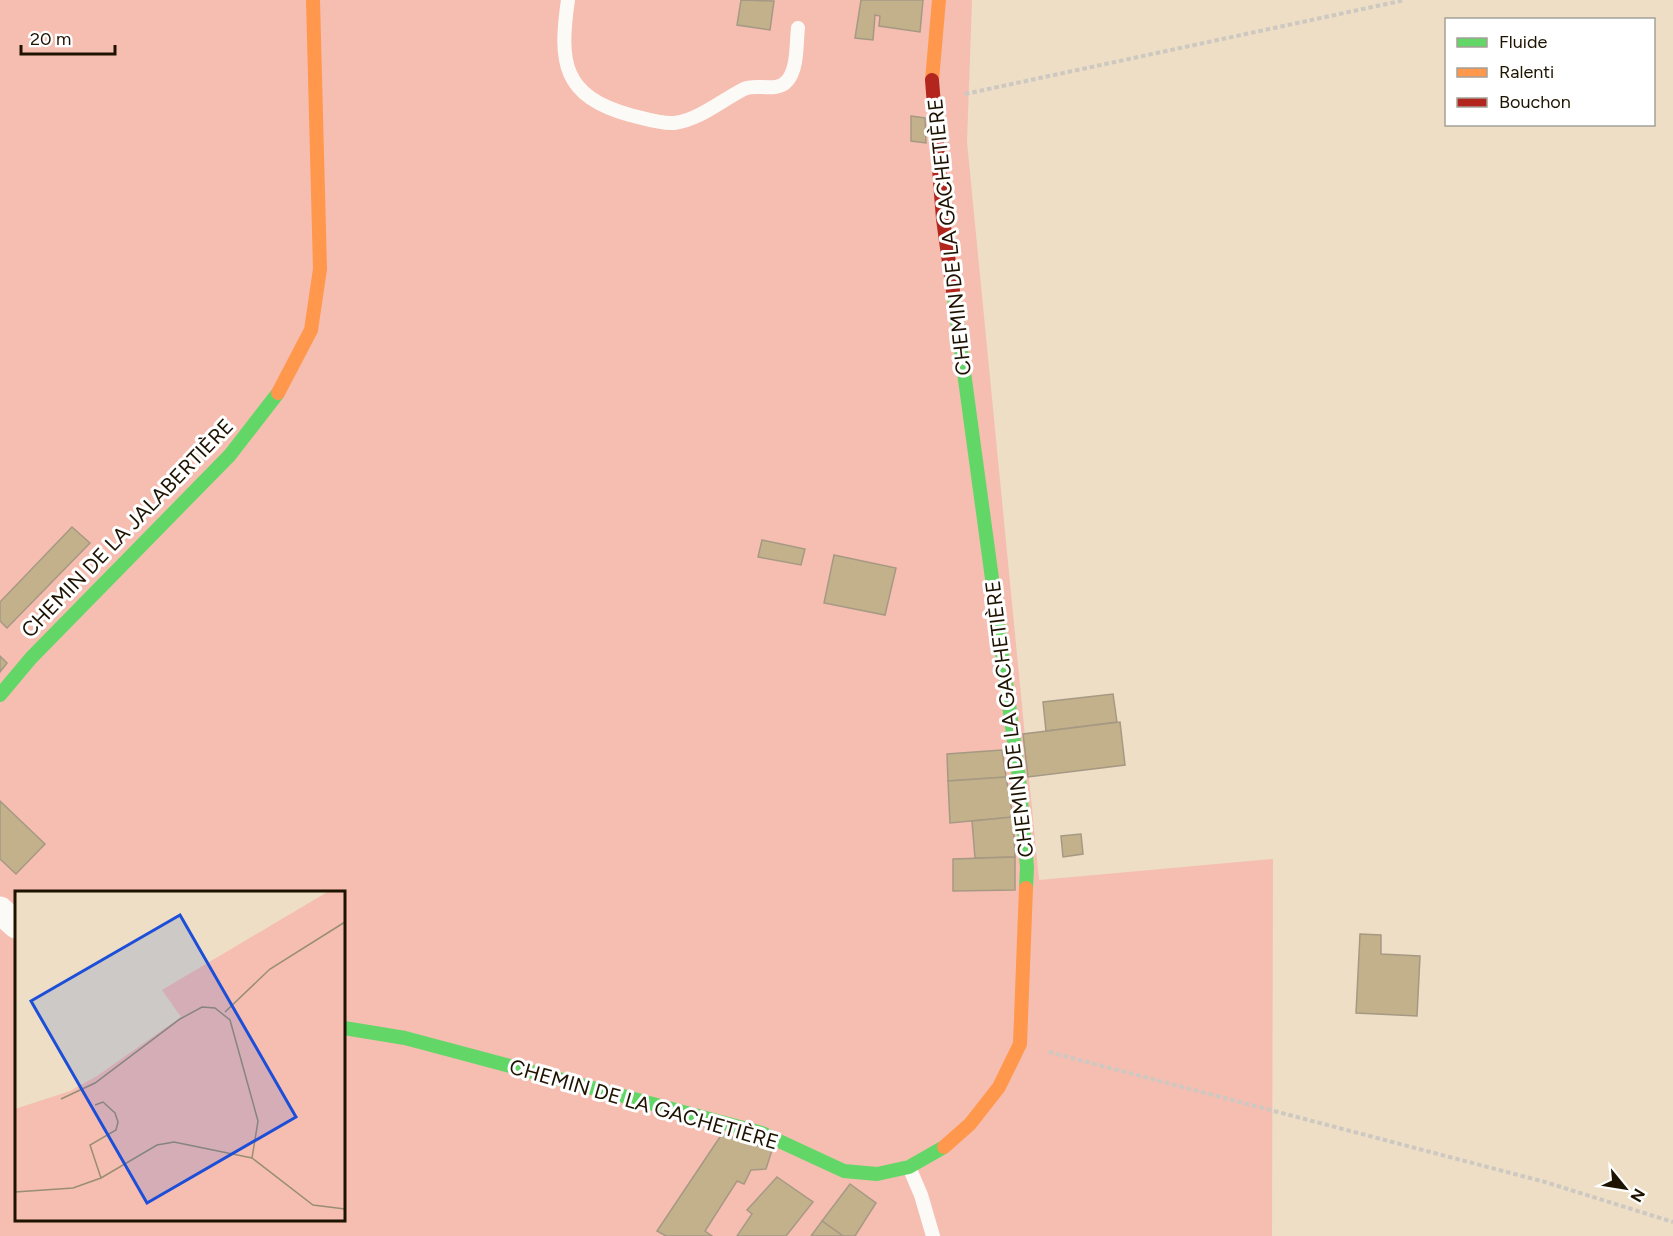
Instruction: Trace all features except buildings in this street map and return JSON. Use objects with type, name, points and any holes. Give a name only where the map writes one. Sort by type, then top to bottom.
[{"type":"street","name":"CHEMIN DE LA JALABERTIÈRE","points":[[0,695],[31,658],[230,455],[285,384],[312,330],[320,268],[312,0]]},
{"type":"street","name":"CHEMIN DE LA GACHETIÈRE","points":[[345,1028],[405,1038],[762,1133],[844,1171],[877,1174],[909,1167],[944,1148],[970,1124],[999,1087],[1020,1044],[1027,867],[1020,789],[943,219],[932,101],[932,68],[939,0]]},
{"type":"street","points":[[0,910],[15,924]]},
{"type":"lane","points":[[568,0],[563,39],[566,63],[573,82],[590,98],[609,109],[673,123],[689,119],[746,87],[776,87],[786,83],[793,71],[798,28]]},
{"type":"lane","points":[[909,1167],[921,1195],[933,1236]]},
{"type":"path","points":[[932,101],[1405,0]]},
{"type":"path","points":[[1020,1044],[1545,1182],[1673,1222]]},
{"type":"shaded area","points":[[0,0],[972,0],[967,142],[1039,880],[1273,859],[1272,1236],[0,1236]]},
{"type":"traffic: fast","points":[[953,291],[1019,778],[1027,867],[1026,888]]},
{"type":"traffic: fast","points":[[0,695],[31,658],[230,455],[278,393]]},
{"type":"traffic: fast","points":[[345,1028],[405,1038],[762,1133],[844,1171],[877,1174],[909,1167],[944,1147]]},
{"type":"traffic: slow","points":[[278,393],[311,330],[320,269],[313,0]]},
{"type":"traffic: slow","points":[[932,80],[939,0]]},
{"type":"traffic: slow","points":[[944,1147],[970,1124],[999,1087],[1020,1044],[1026,888]]},
{"type":"traffic: jam","points":[[932,80],[943,219],[953,291]]}]
